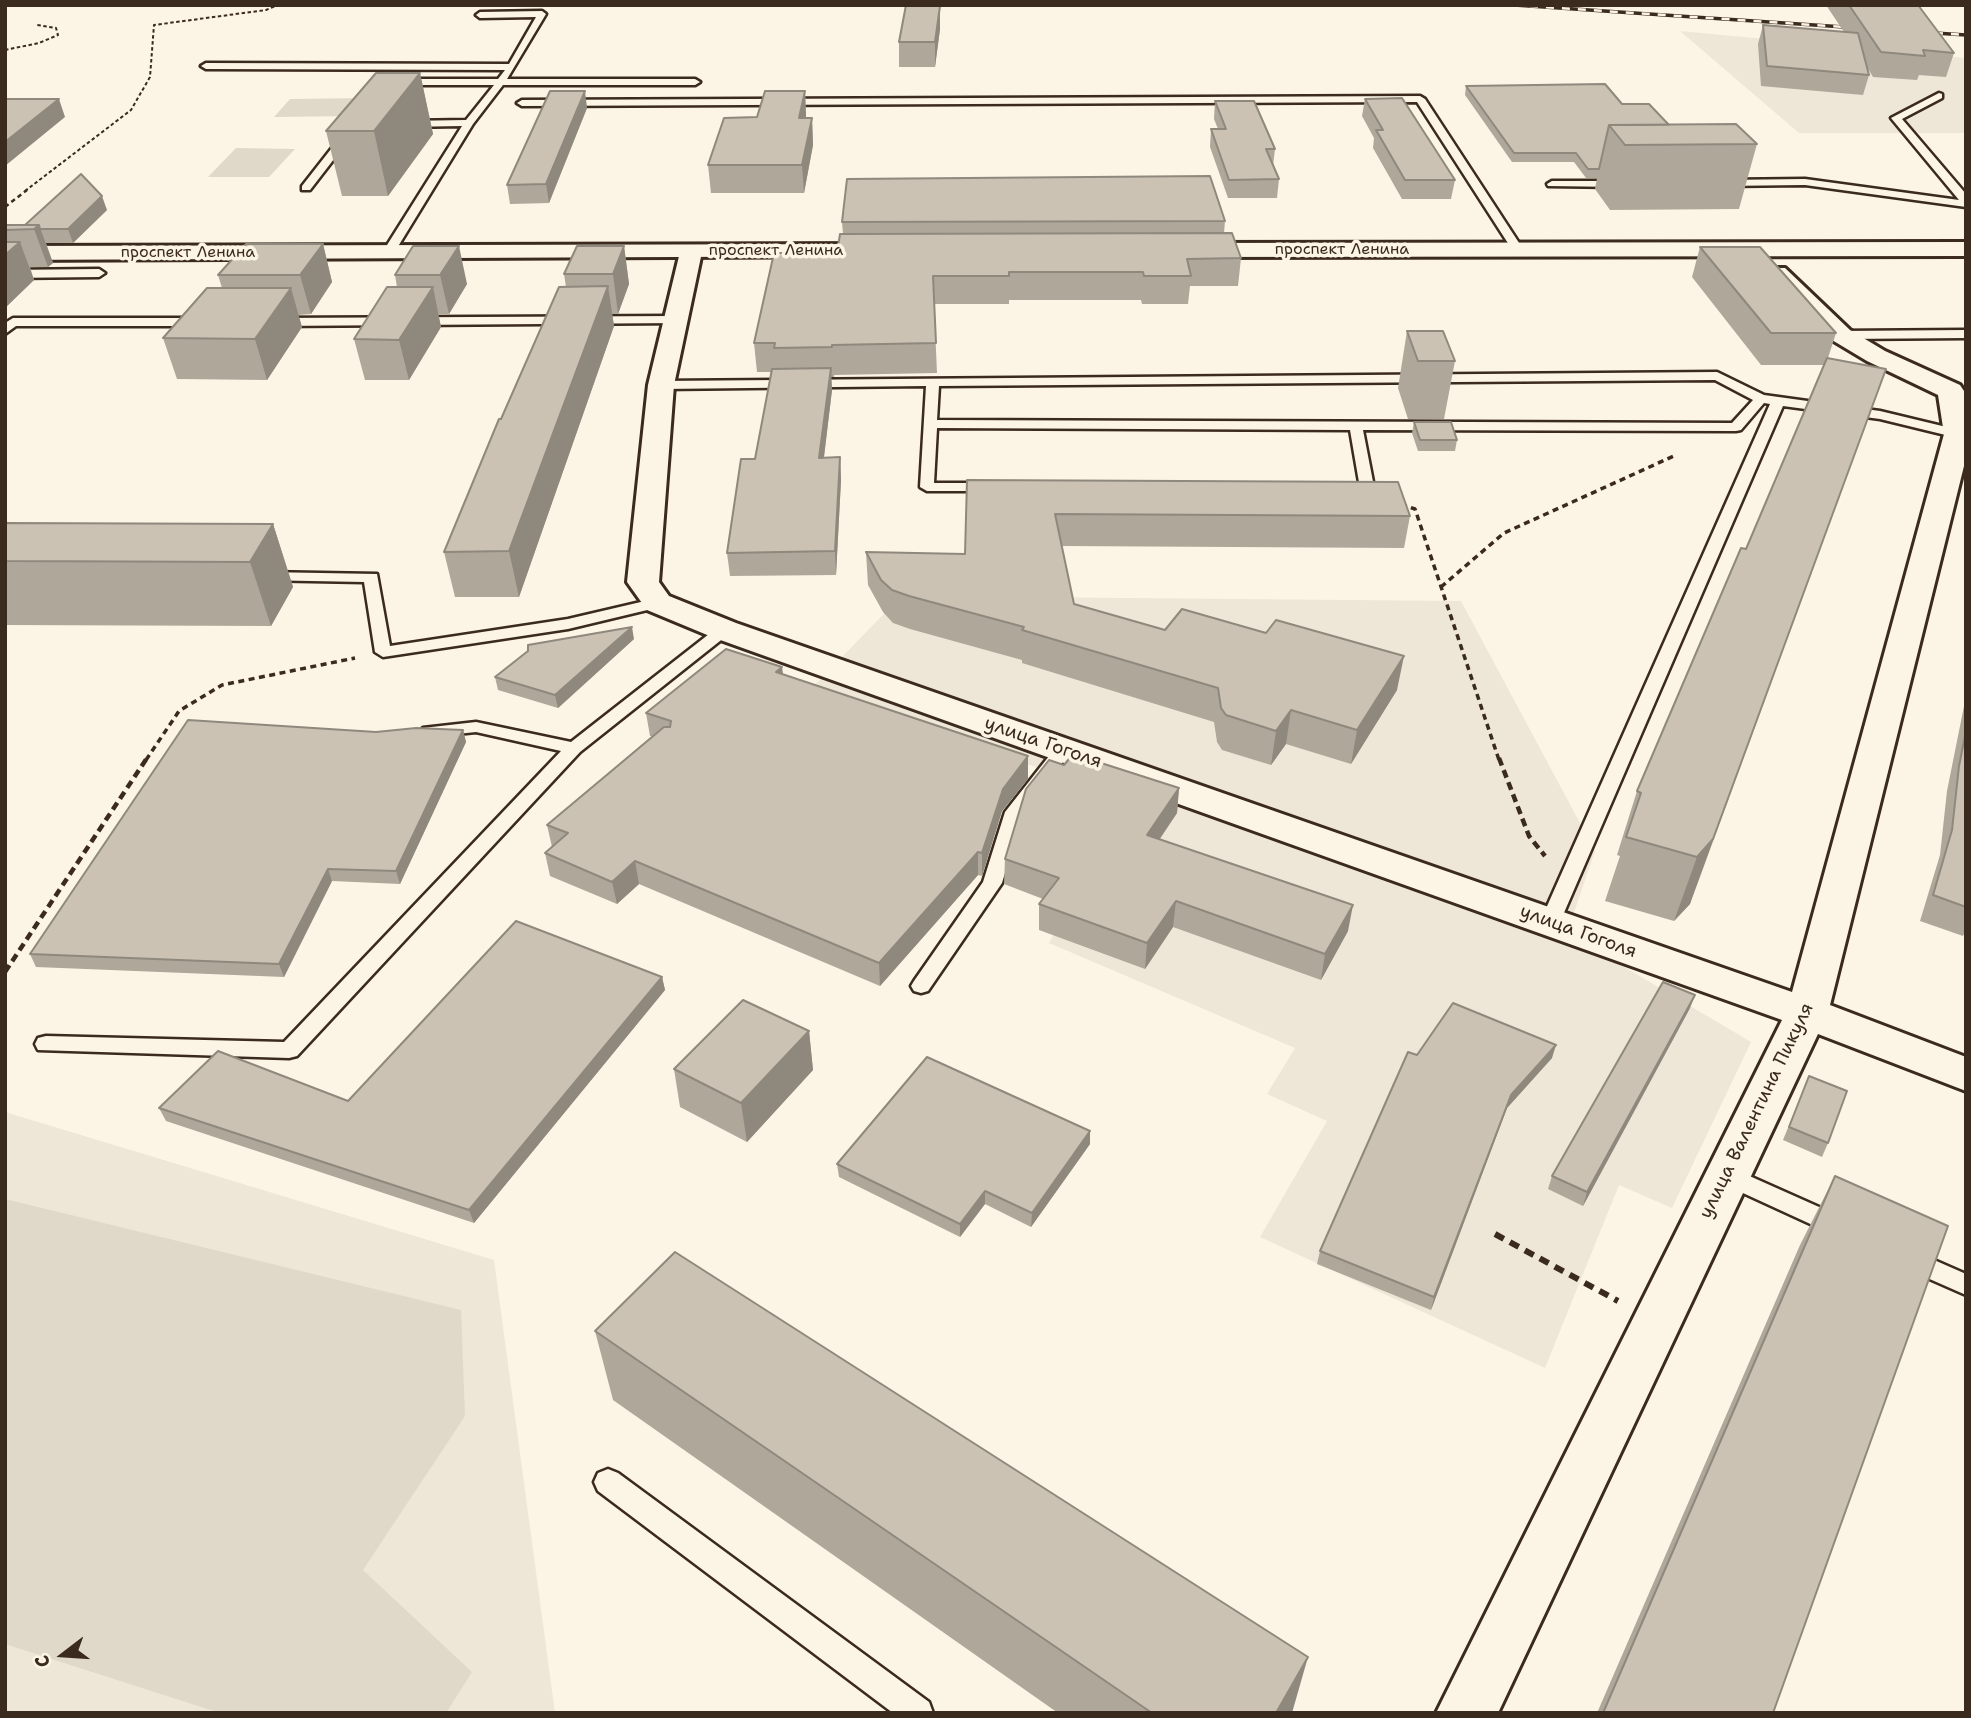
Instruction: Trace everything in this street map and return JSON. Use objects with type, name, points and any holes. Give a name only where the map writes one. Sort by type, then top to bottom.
[{"type":"street","name":"проспект Ленина","points":[[1166,250],[1966,248]]},
{"type":"street","points":[[1753,249],[1841,335],[1876,356],[1958,392]]},
{"type":"street","name":"проспект Ленина","points":[[5,253],[915,251]]},
{"type":"street","points":[[657,603],[642,582],[662,385],[691,252]]},
{"type":"street","name":"улица Валентина Пикуля","points":[[1466,1713],[1807,1013],[1958,434],[1958,392]]},
{"type":"street","name":"улица Гоголя","points":[[657,603],[724,630],[1807,1013],[1966,1075]]},
{"type":"lane","points":[[388,253],[469,123],[512,67],[542,14],[481,15]]},
{"type":"lane","points":[[206,66],[512,67]]},
{"type":"lane","points":[[415,82],[695,82]]},
{"type":"lane","points":[[1939,96],[1896,118],[1966,203]]},
{"type":"lane","points":[[522,103],[1420,99],[1517,249]]},
{"type":"lane","points":[[394,124],[469,123]]},
{"type":"lane","points":[[306,188],[357,124]]},
{"type":"lane","points":[[1948,180],[1966,180]]},
{"type":"lane","points":[[1712,183],[1805,182],[1966,203]]},
{"type":"lane","points":[[1552,184],[1632,184]]},
{"type":"lane","points":[[5,274],[99,273]]},
{"type":"lane","points":[[262,322],[676,320]]},
{"type":"lane","points":[[5,330],[13,322],[220,322]]},
{"type":"lane","points":[[1841,335],[1966,334]]},
{"type":"lane","points":[[662,385],[1717,376],[1770,400],[1880,415],[1958,434]]},
{"type":"lane","points":[[933,383],[927,487],[1010,488]]},
{"type":"lane","points":[[930,424],[1736,427],[1770,400]]},
{"type":"lane","points":[[1550,922],[1770,400]]},
{"type":"lane","points":[[1340,492],[1368,492],[1356,427]]},
{"type":"lane","points":[[249,576],[371,577],[383,652],[568,624],[657,603]]},
{"type":"lane","points":[[46,1044],[289,1050],[573,748],[724,630]]},
{"type":"lane","points":[[408,734],[476,727],[573,748]]},
{"type":"lane","points":[[921,986],[992,883],[1014,811],[1063,750]]},
{"type":"lane","points":[[1727,1175],[1865,1238]]},
{"type":"lane","points":[[1890,1250],[1966,1285]]},
{"type":"lane","points":[[608,1482],[918,1713]]},
{"type":"path","points":[[5,206],[131,110],[150,77],[154,25],[267,10],[278,5]]},
{"type":"path","points":[[5,50],[39,43],[58,34],[56,28],[37,25]]},
{"type":"path","points":[[1441,587],[1504,533],[1736,427]]},
{"type":"path","points":[[1368,492],[1415,509],[1486,726],[1529,836],[1567,884]]},
{"type":"path","points":[[5,972],[179,711],[222,685],[383,652]]},
{"type":"path","points":[[1495,1234],[1656,1321]]},
{"type":"shaded area","points":[[1680,31],[1966,58],[1966,133],[1799,133]]},
{"type":"shaded area","points":[[368,98],[353,116],[274,117],[290,99]]},
{"type":"shaded area","points":[[236,148],[295,149],[269,177],[208,177]]},
{"type":"shaded area","points":[[901,596],[1461,601],[1595,851],[1567,933],[1751,1042],[1672,1208],[1619,1185],[1545,1368],[1260,1237],[1327,1121],[1267,1094],[1295,1048],[1049,943],[1126,800],[814,686]]},
{"type":"shaded area","points":[[5,1112],[494,1260],[555,1713],[5,1713]]},
{"type":"shaded area","points":[[5,1199],[461,1310],[465,1416],[363,1570],[472,1672],[446,1713],[220,1713],[5,1644]]},
{"type":"building","points":[[906,5],[940,6],[935,42],[899,42]]},
{"type":"building","points":[[1849,5],[1918,5],[1954,53],[1923,50],[1925,56],[1881,52]]},
{"type":"building","points":[[1763,25],[1858,33],[1869,75],[1767,66]]},
{"type":"building","points":[[376,73],[420,73],[374,131],[326,131]]},
{"type":"building","points":[[1605,84],[1622,104],[1649,104],[1669,125],[1609,125],[1599,169],[1588,169],[1576,153],[1514,153],[1466,86]]},
{"type":"building","points":[[550,91],[585,91],[546,184],[507,185]]},
{"type":"building","points":[[765,91],[805,91],[799,118],[812,118],[802,165],[708,165],[724,118],[757,117]]},
{"type":"building","points":[[1402,98],[1455,180],[1405,180],[1376,130],[1383,130],[1365,99]]},
{"type":"building","points":[[5,99],[59,99],[5,142]]},
{"type":"building","points":[[1215,101],[1254,101],[1275,149],[1266,149],[1279,179],[1229,180],[1211,129],[1226,129]]},
{"type":"building","points":[[1736,124],[1757,144],[1625,145],[1609,125]]},
{"type":"building","points":[[81,174],[102,196],[68,229],[40,229],[39,225],[25,225]]},
{"type":"building","points":[[1210,176],[1225,221],[842,222],[847,179]]},
{"type":"building","points":[[5,225],[39,225],[34,229],[5,230]]},
{"type":"building","points":[[1232,233],[1241,258],[1187,259],[1191,276],[1144,276],[1143,272],[1009,272],[1009,276],[933,276],[936,343],[774,348],[775,343],[754,343],[774,253],[837,253],[840,234]]},
{"type":"building","points":[[5,242],[20,242],[5,255]]},
{"type":"building","points":[[246,244],[323,244],[300,275],[218,275]]},
{"type":"building","points":[[413,246],[459,246],[440,275],[395,275]]},
{"type":"building","points":[[577,246],[624,246],[613,274],[564,274]]},
{"type":"building","points":[[1700,247],[1760,247],[1836,333],[1771,333]]},
{"type":"building","points":[[608,286],[509,551],[444,552],[499,419],[559,287]]},
{"type":"building","points":[[387,287],[433,287],[399,340],[354,339]]},
{"type":"building","points":[[207,288],[291,288],[255,339],[163,338]]},
{"type":"building","points":[[1407,331],[1443,331],[1455,361],[1418,361]]},
{"type":"building","points":[[1827,358],[1886,369],[1713,839],[1697,857],[1626,837],[1641,793],[1637,791],[1741,548],[1746,549]]},
{"type":"building","points":[[831,368],[819,458],[840,457],[835,551],[727,553],[741,459],[755,459],[772,369]]},
{"type":"building","points":[[1414,422],[1451,422],[1457,440],[1420,440]]},
{"type":"building","points":[[967,480],[1398,482],[1410,516],[1055,514],[1074,604],[1165,630],[1182,609],[1266,633],[1276,620],[1404,656],[1357,730],[1291,710],[1276,731],[1226,715],[1221,708],[1218,688],[1022,630],[1024,627],[892,590],[881,580],[866,552],[965,554]]},
{"type":"building","points":[[5,523],[273,524],[250,562],[5,561]]},
{"type":"building","points":[[632,627],[555,695],[495,677],[528,651],[528,645]]},
{"type":"building","points":[[726,649],[782,667],[776,672],[1028,756],[1003,789],[982,853],[978,852],[879,963],[635,861],[612,882],[545,853],[568,833],[547,825],[664,727],[670,727],[671,721],[646,713]]},
{"type":"building","points":[[188,720],[376,732],[416,728],[463,730],[396,871],[328,869],[279,964],[30,954]]},
{"type":"building","points":[[1966,731],[1966,907],[1933,895],[1952,830]]},
{"type":"building","points":[[1073,754],[1179,788],[1147,835],[1353,905],[1325,954],[1176,901],[1147,943],[1039,904],[1059,878],[1005,859],[1026,789],[1049,760],[1064,765]]},
{"type":"building","points":[[516,921],[662,977],[469,1210],[159,1108],[218,1051],[348,1101]]},
{"type":"building","points":[[1663,982],[1695,995],[1587,1192],[1552,1176]]},
{"type":"building","points":[[743,1000],[809,1031],[741,1103],[674,1069]]},
{"type":"building","points":[[1453,1003],[1556,1045],[1511,1095],[1434,1297],[1320,1251],[1408,1052],[1417,1055]]},
{"type":"building","points":[[927,1057],[1090,1131],[1032,1213],[985,1191],[960,1224],[837,1164]]},
{"type":"building","points":[[1809,1076],[1847,1091],[1828,1143],[1789,1127]]},
{"type":"building","points":[[1835,1176],[1948,1226],[1773,1713],[1603,1713]]},
{"type":"building","points":[[675,1252],[1308,1657],[1276,1713],[1152,1713],[595,1331]]},
{"type":"railway","points":[[1514,5],[1859,28]]},
{"type":"railway","points":[[1919,32],[1966,35]]}]
